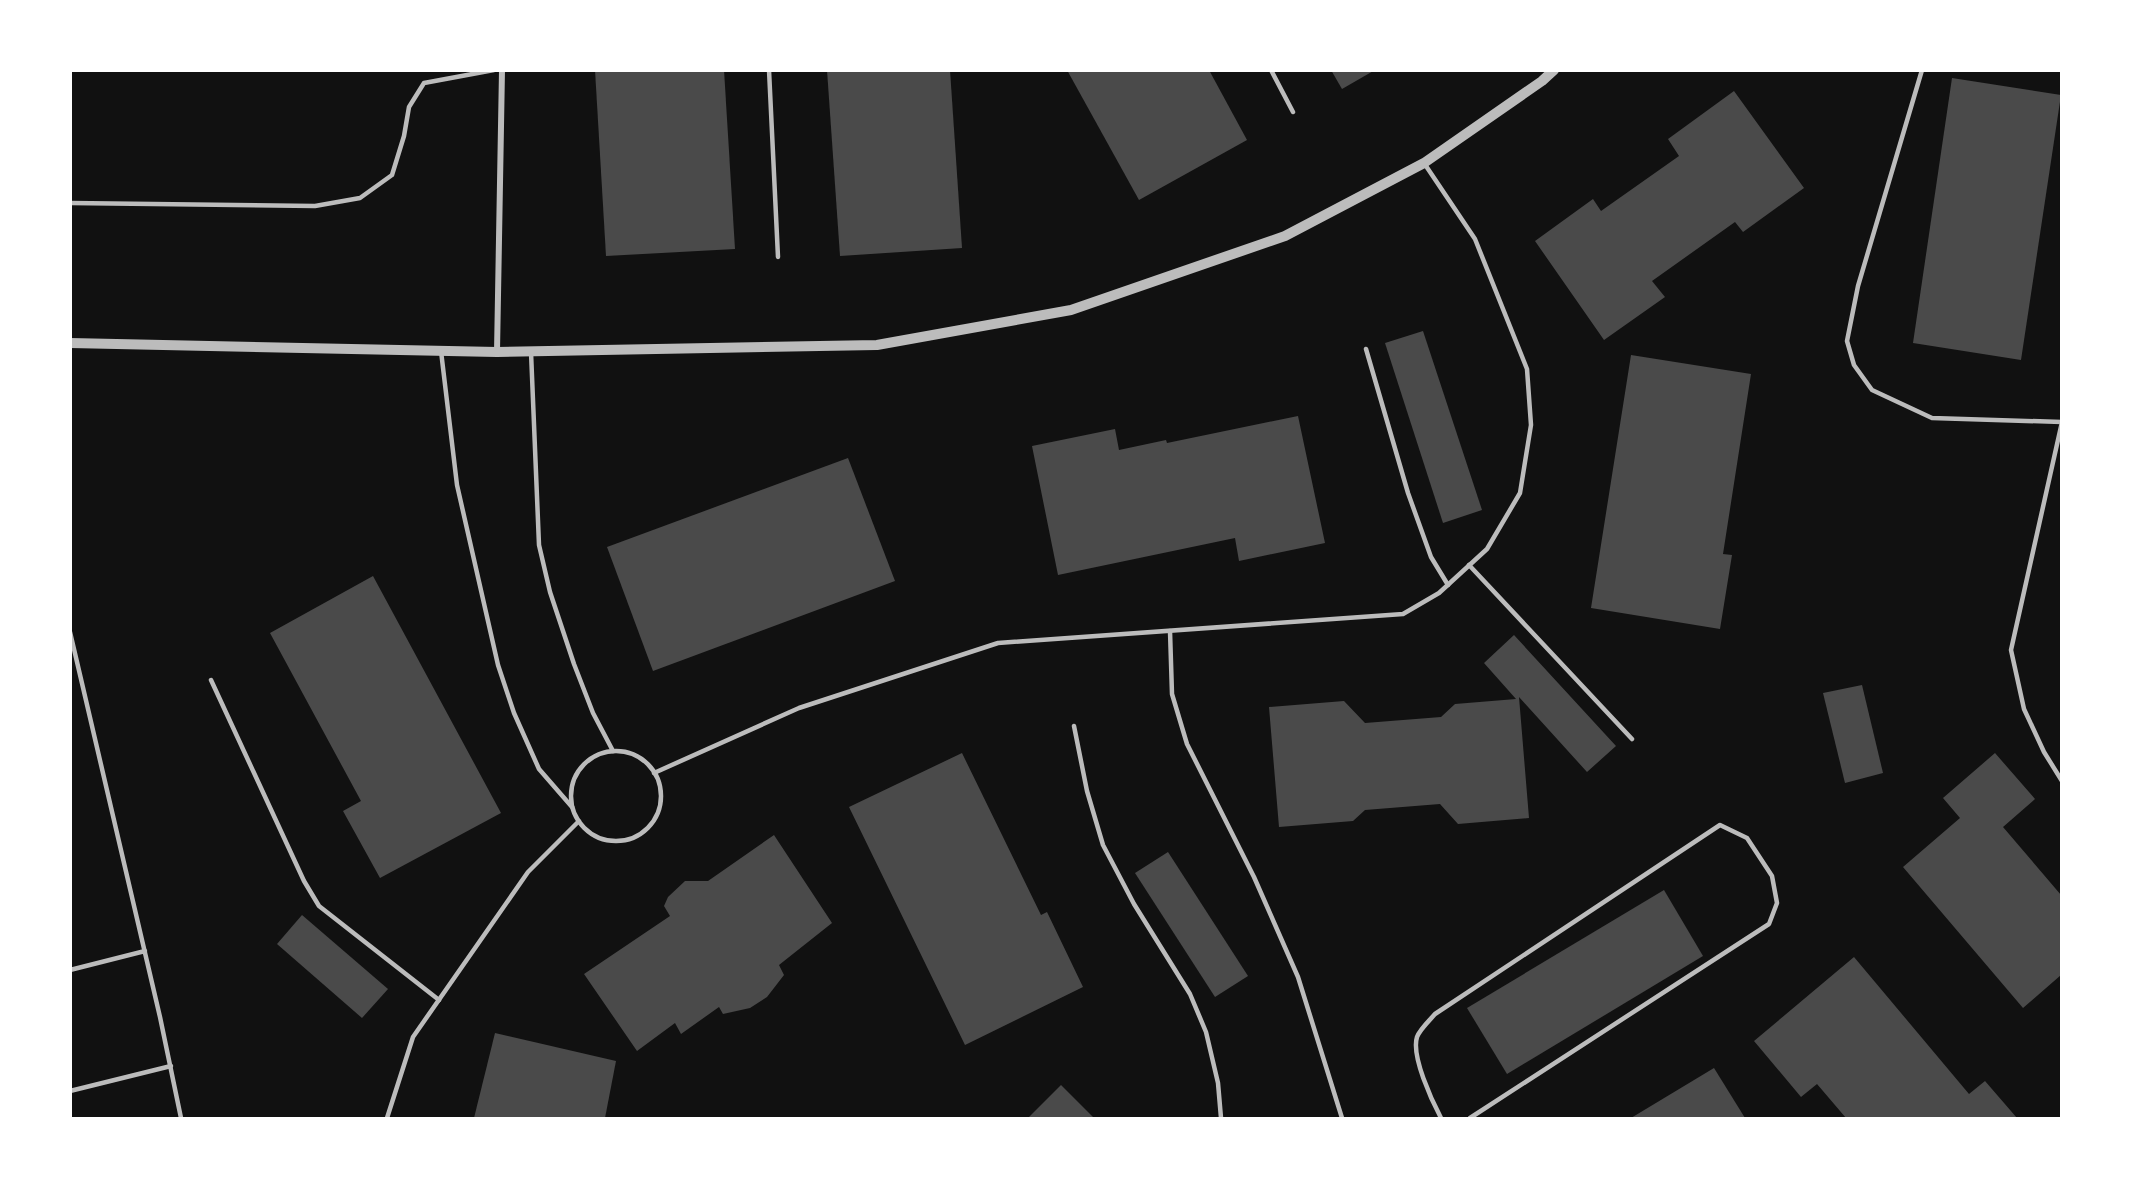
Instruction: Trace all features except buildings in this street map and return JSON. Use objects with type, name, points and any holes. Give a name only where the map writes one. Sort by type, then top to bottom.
[{"type":"street","points":[[497,352],[502,70]]},
{"type":"street","points":[[70,343],[497,352],[877,345],[1071,310],[1285,236],[1424,163],[1542,81],[1554,70]]},
{"type":"lane","points":[[70,203],[315,206],[360,198],[392,174],[404,136],[409,107],[424,83],[494,70]]},
{"type":"lane","points":[[769,70],[778,257]]},
{"type":"lane","points":[[1271,70],[1293,112]]},
{"type":"lane","points":[[1922,70],[1858,286],[1847,341],[1854,365],[1872,390],[1932,418],[2061,422],[2011,650],[2024,709],[2044,752],[2061,781]]},
{"type":"lane","points":[[654,773],[799,708],[998,643],[1403,614],[1439,593],[1487,549],[1520,493],[1531,425],[1527,369],[1475,239],[1424,163]]},
{"type":"lane","points":[[1366,349],[1408,493],[1431,557],[1448,585]]},
{"type":"lane","points":[[441,351],[457,485],[498,665],[514,713],[539,769],[572,807],[587,831],[598,838],[610,841],[622,841],[640,834],[654,821],[662,797],[660,784],[647,763],[637,756],[613,751],[598,754],[585,763],[575,776],[571,791],[572,807]]},
{"type":"lane","points":[[531,352],[539,545],[550,592],[574,664],[593,713],[613,751]]},
{"type":"lane","points":[[1469,566],[1632,739]]},
{"type":"lane","points":[[1170,631],[1172,694],[1187,744],[1254,877],[1298,977],[1342,1119]]},
{"type":"lane","points":[[70,632],[145,951],[181,1119]]},
{"type":"lane","points":[[70,672],[79,671]]},
{"type":"lane","points":[[211,680],[304,881],[319,906],[439,1000]]},
{"type":"lane","points":[[1074,726],[1087,790],[1103,845],[1134,904],[1190,994],[1206,1032],[1218,1083],[1221,1119]]},
{"type":"lane","points":[[387,1119],[413,1037],[528,872],[579,821]]},
{"type":"lane","points":[[1441,1119],[1416,1054],[1417,1036],[1435,1014],[1720,825],[1747,838],[1772,876],[1777,903],[1769,924],[1470,1119]]},
{"type":"lane","points":[[70,970],[145,951]]},
{"type":"lane","points":[[70,1091],[171,1066]]}]
